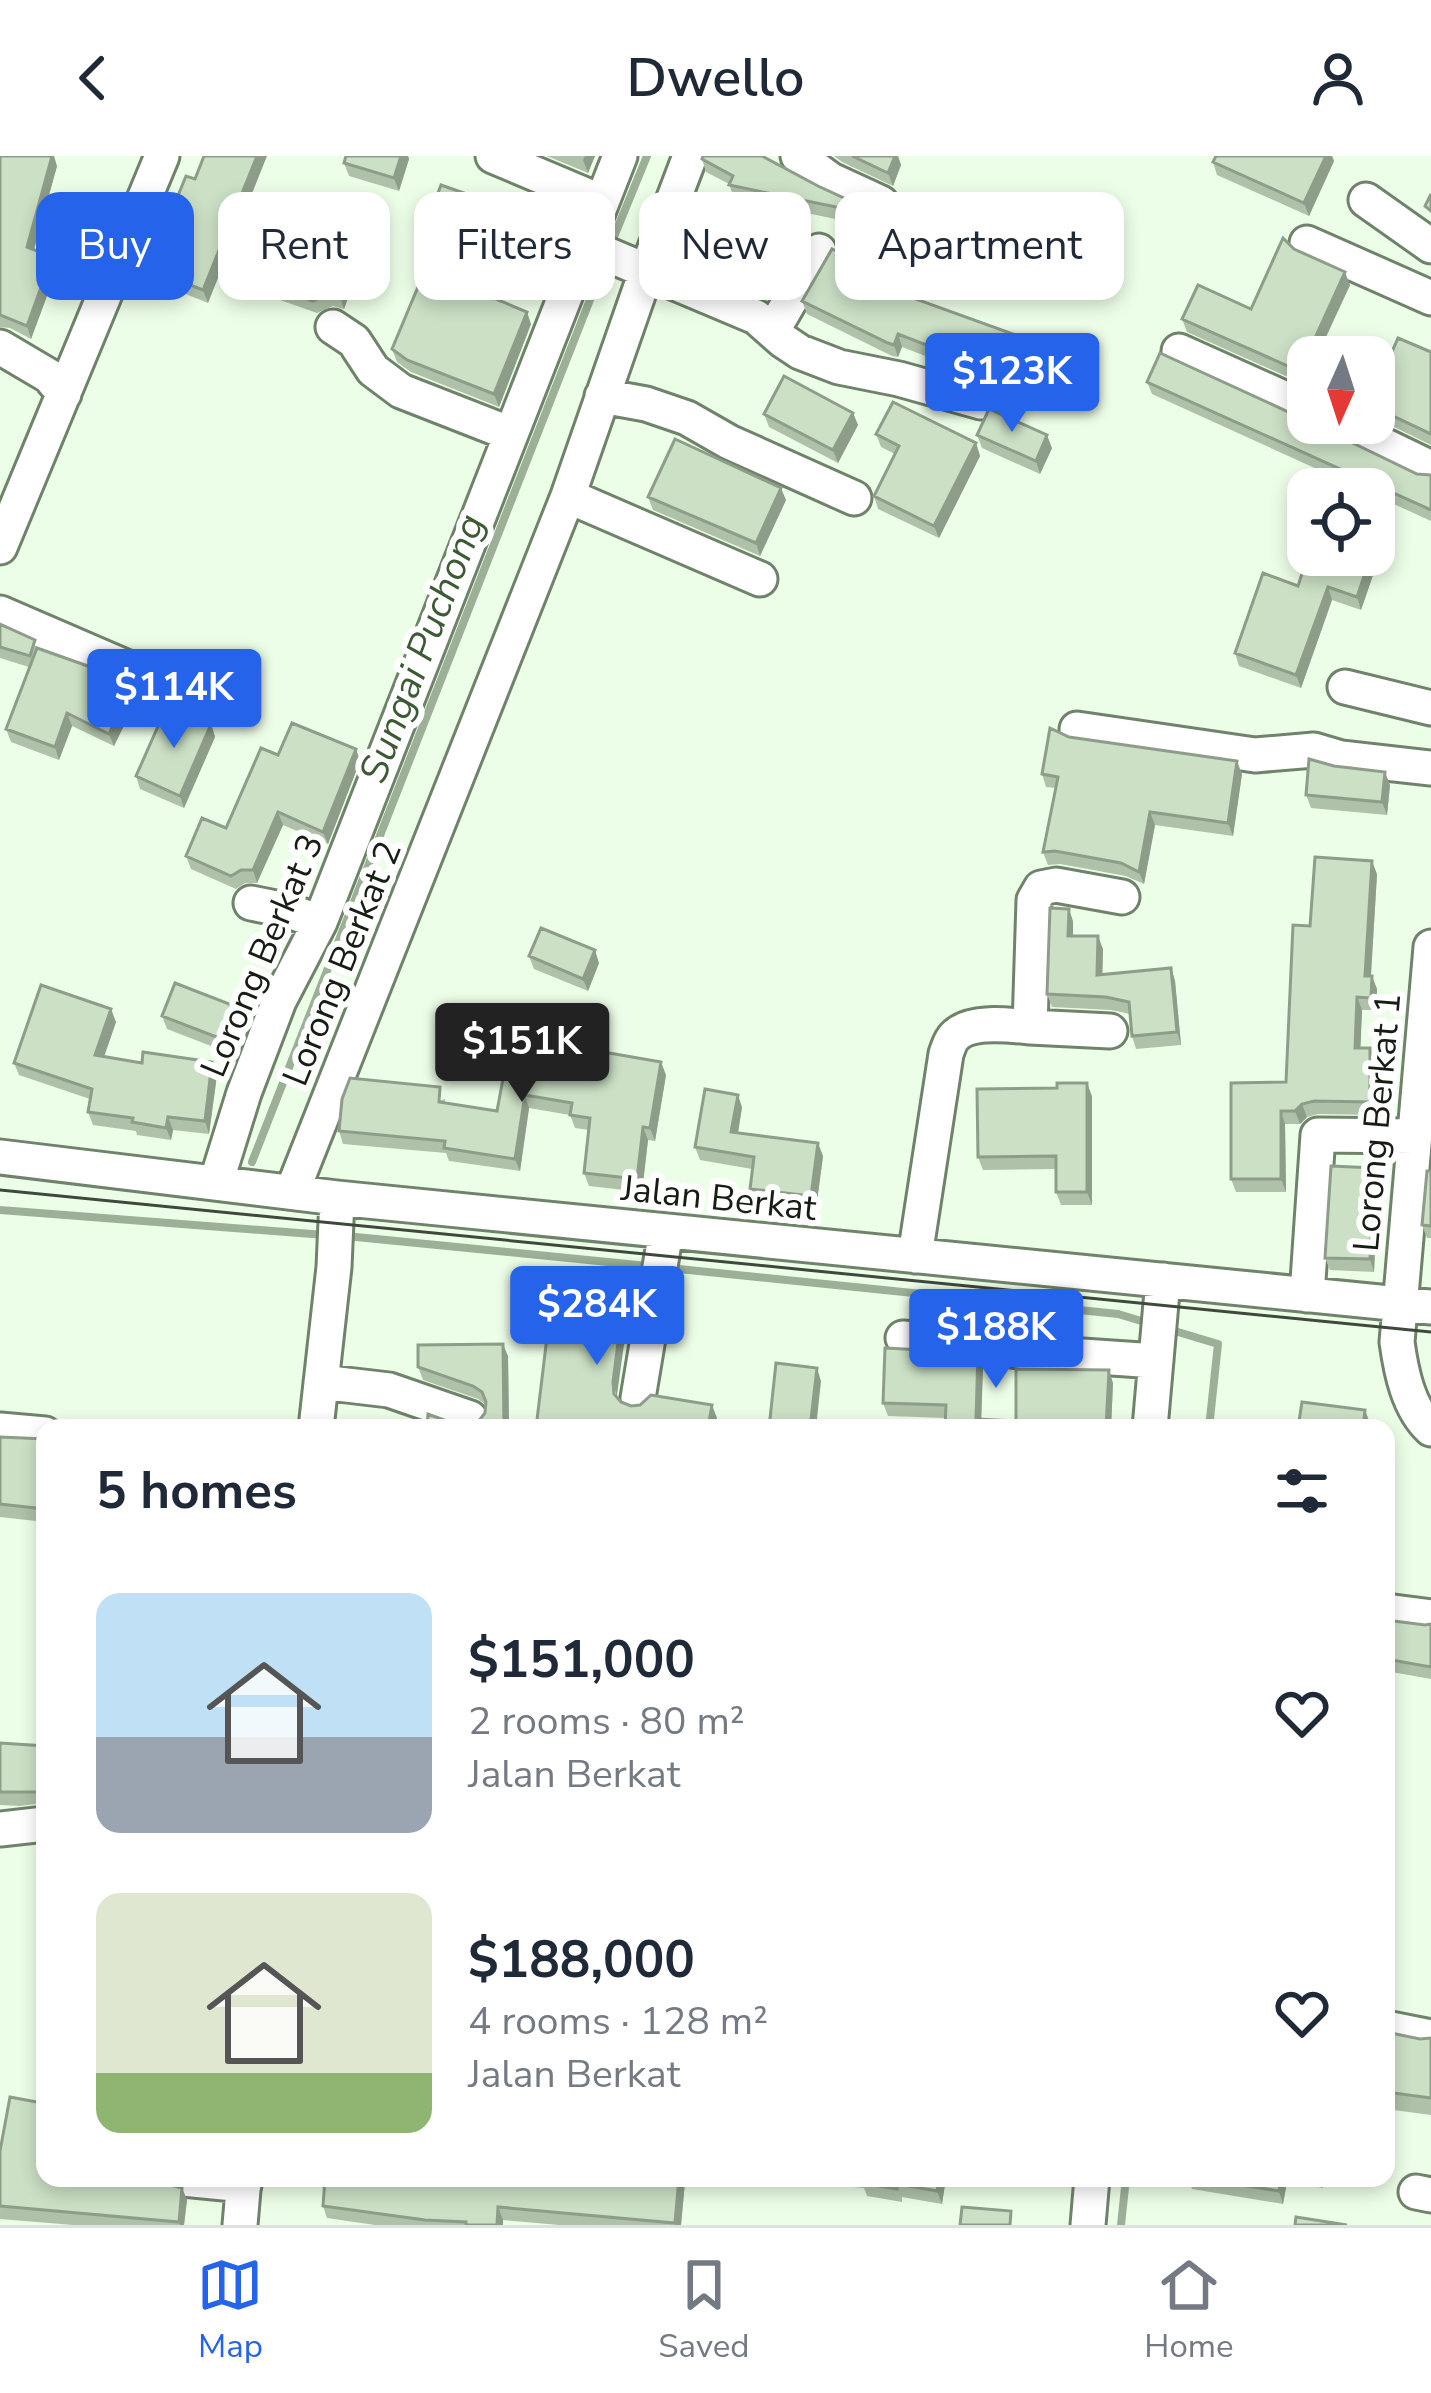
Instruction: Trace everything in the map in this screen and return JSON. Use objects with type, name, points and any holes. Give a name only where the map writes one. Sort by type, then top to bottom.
[{"type":"street","points":[[0,547],[162,156]]},
{"type":"street","points":[[493,156],[578,192]]},
{"type":"street","name":"Lorong Berkat 3","points":[[606,192],[620,156]]},
{"type":"street","name":"Lorong Berkat 2","points":[[674,192],[690,156]]},
{"type":"street","points":[[798,156],[858,192]]},
{"type":"street","points":[[1366,200],[1431,246]]},
{"type":"street","points":[[1307,243],[1431,298]]},
{"type":"street","points":[[773,330],[819,251]]},
{"type":"street","points":[[615,257],[639,268]]},
{"type":"street","name":"Lorong Berkat 2","points":[[292,1192],[568,496],[639,268]]},
{"type":"street","name":"Lorong Berkat 3","points":[[216,1183],[278,1000],[320,922],[567,300]]},
{"type":"street","points":[[715,300],[756,317],[800,352],[839,367],[981,402]]},
{"type":"street","points":[[332,327],[354,341],[373,370],[400,392],[512,434]]},
{"type":"street","points":[[0,347],[49,376],[64,394]]},
{"type":"street","points":[[1179,351],[1287,400]]},
{"type":"street","points":[[602,396],[687,418],[854,498]]},
{"type":"street","points":[[1383,444],[1431,467]]},
{"type":"street","points":[[568,496],[760,579]]},
{"type":"street","points":[[0,613],[190,695]]},
{"type":"street","points":[[1345,686],[1431,708]]},
{"type":"street","points":[[1077,729],[1255,754],[1314,750],[1341,758],[1431,768]]},
{"type":"street","points":[[1030,1027],[1034,900],[1042,888],[1056,885],[1122,897]]},
{"type":"street","points":[[251,903],[320,922]]},
{"type":"street","name":"Lorong Berkat 1","points":[[1431,947],[1414,1136],[1415,1305],[1397,1342],[1400,1366],[1420,1418],[1431,1429]]},
{"type":"street","points":[[915,1256],[946,1054],[957,1033],[972,1027],[1110,1031]]},
{"type":"street","points":[[1307,1295],[1318,1136],[1414,1136]]},
{"type":"street","name":"Jalan Berkat","points":[[0,1157],[292,1192],[338,1209],[662,1252],[915,1256],[1162,1292],[1307,1295],[1415,1305]]},
{"type":"street","points":[[317,1419],[338,1209]]},
{"type":"street","points":[[638,1398],[662,1252]]},
{"type":"street","points":[[1151,1419],[1162,1292]]},
{"type":"street","points":[[903,1338],[970,1342],[1024,1352],[1156,1355]]},
{"type":"street","points":[[321,1382],[388,1390],[470,1418]]},
{"type":"street","points":[[0,1430],[36,1434]]},
{"type":"street","points":[[1395,1612],[1431,1617]]},
{"type":"street","points":[[0,1829],[36,1825]]},
{"type":"street","points":[[1395,2030],[1431,2036]]},
{"type":"street","points":[[239,2225],[243,2187]]},
{"type":"street","points":[[1088,2225],[1091,2187]]},
{"type":"building","points":[[0,156],[52,156],[42,192],[36,192],[27,247],[36,251],[36,300],[27,326],[0,315]]},
{"type":"building","points":[[204,156],[257,156],[242,192],[218,192],[218,253],[203,290],[194,286],[194,192],[179,192],[186,176],[195,179]]},
{"type":"building","points":[[346,156],[401,156],[394,178],[344,163]]},
{"type":"building","points":[[762,156],[835,194],[835,207],[811,202],[811,192],[763,192],[729,185],[733,176],[702,159]]},
{"type":"building","points":[[852,156],[895,156],[888,173]]},
{"type":"building","points":[[1216,156],[1326,156],[1304,203],[1213,162]]},
{"type":"building","points":[[1283,238],[1294,249],[1345,272],[1316,336],[1287,336],[1287,366],[1182,319],[1198,285],[1251,309]]},
{"type":"building","points":[[832,249],[835,300],[918,300],[1032,341],[1017,380],[898,334],[894,345],[888,343],[802,301],[811,300],[811,285]]},
{"type":"building","points":[[414,296],[414,300],[498,300],[527,312],[494,394],[407,360],[392,349]]},
{"type":"building","points":[[1398,338],[1431,352],[1431,434],[1395,417]]},
{"type":"building","points":[[1160,353],[1287,411],[1287,444],[1355,444],[1417,474],[1431,475],[1431,510],[1395,494],[1395,468],[1338,468],[1147,382]]},
{"type":"building","points":[[784,376],[853,413],[833,450],[764,414]]},
{"type":"building","points":[[893,402],[976,443],[934,526],[874,496],[899,446],[876,434]]},
{"type":"building","points":[[989,409],[1047,435],[1036,461],[977,435]]},
{"type":"building","points":[[675,439],[781,488],[756,543],[648,497]]},
{"type":"building","points":[[1263,573],[1298,586],[1301,576],[1364,576],[1357,597],[1328,587],[1296,675],[1235,653]]},
{"type":"building","points":[[0,624],[35,640],[30,656],[0,647]]},
{"type":"building","points":[[37,648],[132,686],[109,734],[67,713],[55,747],[6,729]]},
{"type":"building","points":[[167,706],[211,724],[180,796],[136,776]]},
{"type":"building","points":[[292,723],[356,749],[323,832],[278,812],[253,870],[231,876],[186,856],[202,818],[226,828],[261,748],[278,755]]},
{"type":"building","points":[[1050,728],[1069,737],[1237,761],[1228,823],[1150,812],[1139,872],[1121,863],[1043,852],[1058,777],[1042,774]]},
{"type":"building","points":[[1309,759],[1385,772],[1382,802],[1306,795]]},
{"type":"building","points":[[1315,857],[1372,861],[1365,976],[1372,976],[1371,998],[1357,997],[1355,1048],[1370,1048],[1370,1102],[1314,1101],[1295,1111],[1281,1111],[1281,1179],[1231,1179],[1231,1083],[1286,1082],[1293,925],[1310,926]]},
{"type":"building","points":[[1050,908],[1069,909],[1068,936],[1098,936],[1097,975],[1171,968],[1177,1032],[1132,1036],[1129,1002],[1047,994]]},
{"type":"building","points":[[541,928],[595,950],[583,979],[529,956]]},
{"type":"building","points":[[175,983],[232,1005],[219,1038],[162,1016]]},
{"type":"building","points":[[41,985],[111,1009],[95,1055],[142,1063],[143,1052],[212,1062],[205,1121],[168,1117],[166,1128],[88,1112],[92,1089],[14,1063]]},
{"type":"building","points":[[511,1036],[661,1062],[650,1128],[643,1127],[637,1179],[584,1173],[590,1118],[570,1115],[572,1103],[525,1095],[515,1159],[444,1148],[445,1141],[339,1131],[350,1078],[440,1087],[439,1102],[497,1111]]},
{"type":"building","points":[[1057,1083],[1087,1083],[1087,1192],[1056,1192],[1056,1156],[978,1157],[977,1089],[1057,1088]]},
{"type":"building","points":[[705,1089],[738,1095],[731,1132],[818,1143],[811,1196],[750,1189],[754,1157],[695,1147]]},
{"type":"building","points":[[1331,1166],[1374,1168],[1370,1259],[1325,1258]]},
{"type":"building","points":[[1427,1171],[1431,1171],[1431,1226],[1422,1225]]},
{"type":"building","points":[[554,1279],[625,1288],[613,1382],[621,1402],[640,1405],[651,1395],[712,1405],[710,1419],[537,1419]]},
{"type":"building","points":[[503,1344],[504,1419],[480,1419],[486,1402],[473,1386],[418,1367],[418,1345]]},
{"type":"building","points":[[885,1348],[978,1353],[976,1419],[945,1419],[946,1405],[883,1403]]},
{"type":"building","points":[[776,1363],[817,1368],[811,1419],[770,1419]]},
{"type":"building","points":[[1016,1369],[1109,1370],[1106,1419],[1016,1419]]},
{"type":"building","points":[[1302,1402],[1365,1410],[1364,1419],[1299,1419]]},
{"type":"building","points":[[0,1437],[36,1439],[36,1508],[0,1504]]},
{"type":"building","points":[[1395,1621],[1431,1624],[1431,1667],[1395,1661]]},
{"type":"building","points":[[0,1743],[36,1745],[36,1792],[0,1792]]},
{"type":"building","points":[[1395,2034],[1431,2038],[1431,2098],[1395,2093]]},
{"type":"building","points":[[10,2097],[36,2102],[36,2187],[178,2187],[182,2188],[179,2222],[0,2206],[0,2151]]},
{"type":"building","points":[[324,2187],[678,2187],[675,2223],[498,2207],[497,2225],[466,2225],[323,2206]]},
{"type":"building","points":[[962,2207],[1011,2211],[1010,2225],[960,2225]]},
{"type":"building","points":[[1296,2217],[1347,2225],[1295,2225]]},
{"type":"waterway","name":"Sungai Puchong","points":[[615,234],[647,156]]},
{"type":"waterway","name":"Sungai Puchong","points":[[252,1162],[590,300]]},
{"type":"waterway","name":"Sungai Puchong","points":[[0,1210],[325,1235]]},
{"type":"waterway","points":[[346,1236],[648,1266]]},
{"type":"waterway","points":[[669,1268],[1118,1314],[1148,1323]]},
{"type":"waterway","points":[[1168,1329],[1218,1344],[1210,1419]]},
{"type":"waterway","points":[[1121,2225],[1125,2187]]},
{"type":"tram line","points":[[0,1190],[1431,1332]]}]
